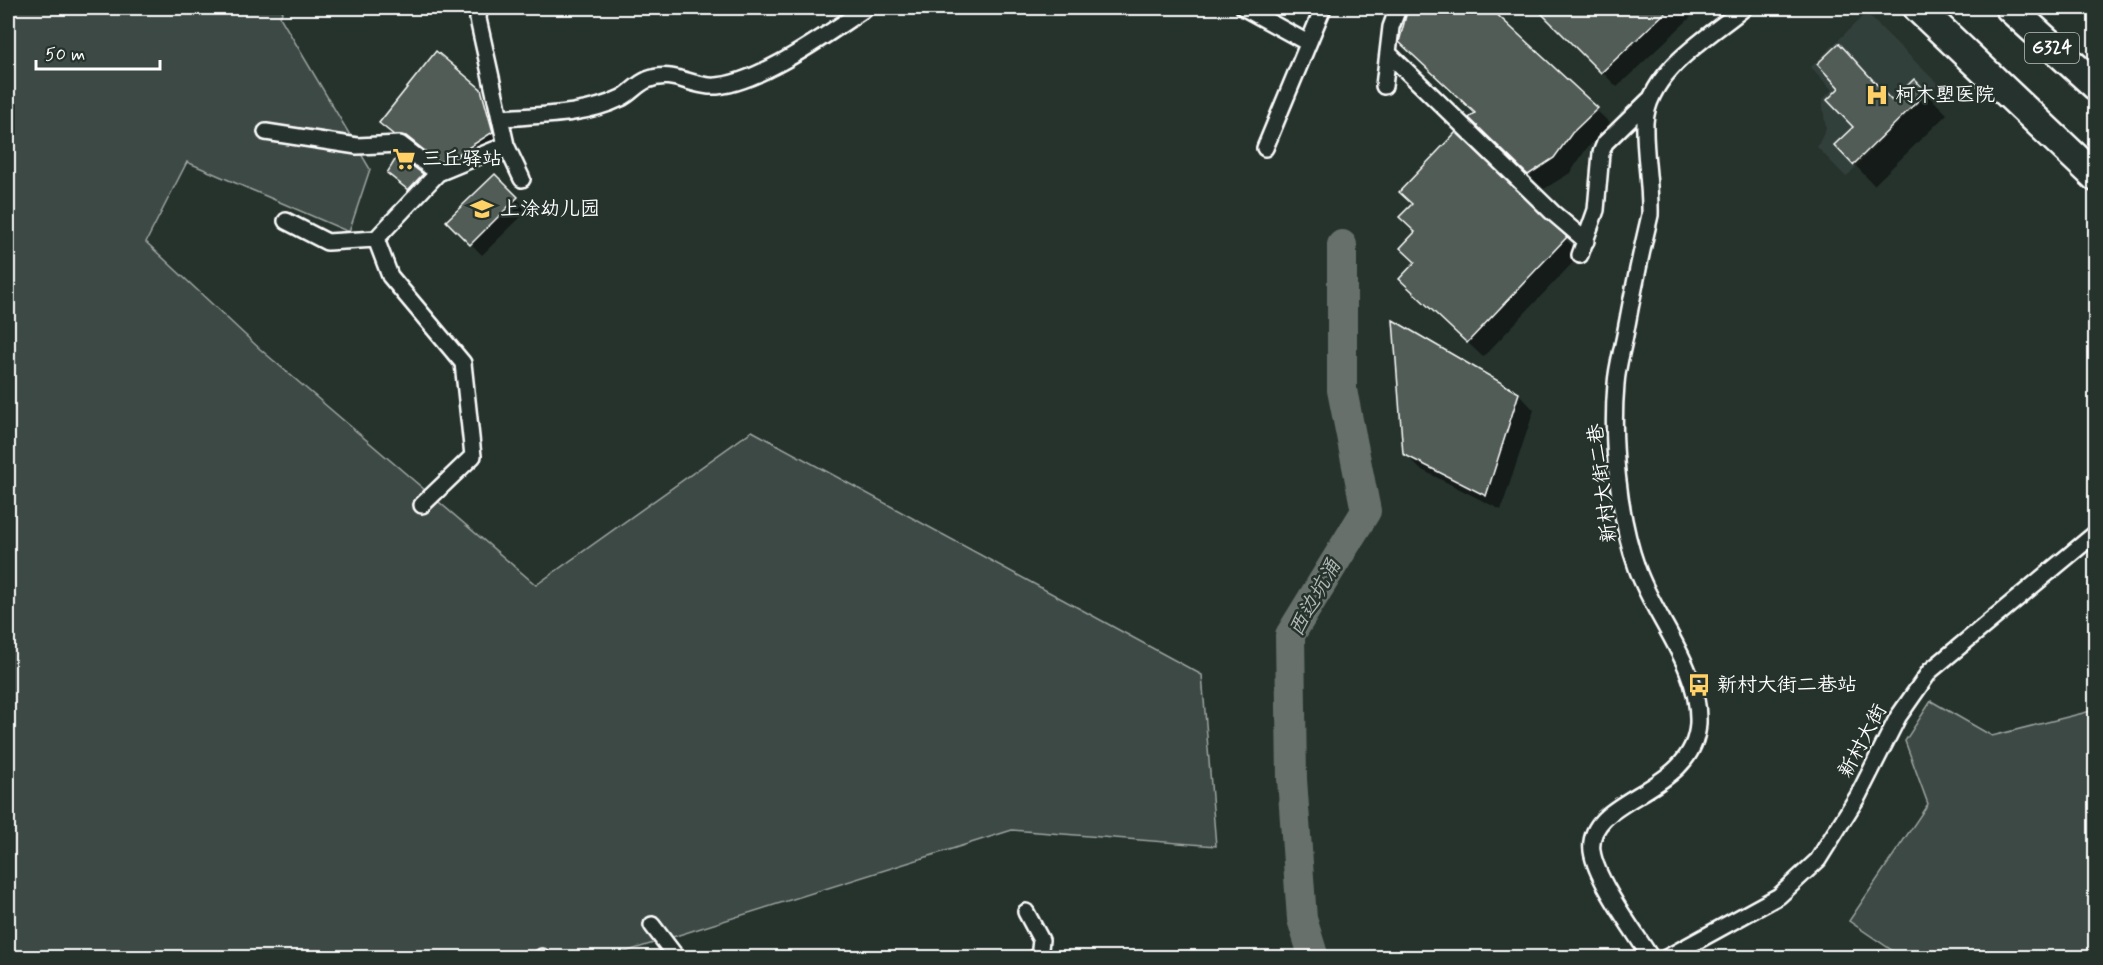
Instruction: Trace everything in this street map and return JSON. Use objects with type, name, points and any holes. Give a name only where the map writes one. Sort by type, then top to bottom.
[{"type":"highway","points":[[1918,8],[2096,177]]},
{"type":"highway","name":"G324","points":[[2010,8],[2096,86]]},
{"type":"street","points":[[479,8],[478,19],[506,145],[522,179]]},
{"type":"street","points":[[500,118],[577,112],[621,98],[647,80],[672,75],[709,86],[740,81],[810,46],[866,8]]},
{"type":"street","points":[[1244,8],[1308,43]]},
{"type":"street","points":[[1265,148],[1323,8]]},
{"type":"street","points":[[1384,86],[1391,27],[1398,8]]},
{"type":"street","name":"新村大街二巷","points":[[1651,957],[1604,881],[1595,862],[1592,841],[1594,830],[1602,818],[1656,785],[1684,762],[1691,751],[1698,722],[1686,671],[1637,568],[1625,520],[1615,443],[1616,383],[1650,215],[1651,188],[1645,135],[1649,100],[1667,72],[1744,8]]},
{"type":"street","points":[[1388,53],[1552,212],[1583,248],[1596,210],[1601,153],[1605,143],[1649,100]]},
{"type":"street","points":[[266,132],[357,146],[399,144],[438,173]]},
{"type":"street","points":[[286,222],[327,242],[376,239],[438,173],[506,145]]},
{"type":"street","points":[[376,239],[390,276],[463,363],[473,456],[422,505]]},
{"type":"street","name":"新村大街","points":[[1666,957],[1779,896],[1818,860],[1858,796],[1898,717],[1930,671],[2096,534]]},
{"type":"street","points":[[1026,912],[1041,940],[1039,957]]},
{"type":"street","points":[[652,925],[677,957]]},
{"type":"shaded area","points":[[8,8],[284,8],[280,17],[370,169],[349,232],[187,162],[146,242],[260,349],[536,585],[752,431],[1202,675],[1216,846],[1012,830],[609,957],[8,957]]},
{"type":"shaded area","name":"柯木塱医院","points":[[1866,13],[1938,84],[1846,177],[1817,147],[1826,129],[1822,100],[1832,90],[1811,67]]},
{"type":"shaded area","points":[[1931,701],[1992,736],[2095,710],[2095,957],[1902,957],[1849,921],[1928,804],[1905,741]]},
{"type":"building","points":[[1408,8],[1490,8],[1598,108],[1572,133],[1554,158],[1528,175],[1469,118],[1475,113],[1399,42]]},
{"type":"building","points":[[1536,8],[1670,8],[1601,73]]},
{"type":"building","points":[[1839,43],[1892,101],[1914,79],[1927,92],[1853,165],[1834,145],[1853,127],[1827,100],[1839,88],[1817,64]]},
{"type":"building","points":[[436,51],[481,89],[493,132],[457,155],[439,162],[406,136],[394,135],[379,123]]},
{"type":"building","points":[[1456,132],[1567,237],[1467,343],[1399,279],[1415,262],[1400,248],[1415,232],[1399,217],[1412,204],[1399,192]]},
{"type":"building","name":"三丘驿站","points":[[398,155],[423,174],[408,190],[387,173]]},
{"type":"building","name":"上涂幼儿园","points":[[495,174],[518,197],[470,245],[446,221]]},
{"type":"building","points":[[1393,320],[1519,393],[1486,496],[1403,454]]},
{"type":"waterway","name":"西边坑涌","points":[[1314,958],[1302,919],[1292,779],[1290,635],[1366,511],[1342,390],[1342,245]]},
{"type":"place","name":"柯木塱医院","points":[[1877,95]]},
{"type":"place","name":"三丘驿站","points":[[404,159]]},
{"type":"place","name":"上涂幼儿园","points":[[482,209]]},
{"type":"place","name":"新村大街二巷站","points":[[1699,685]]}]
